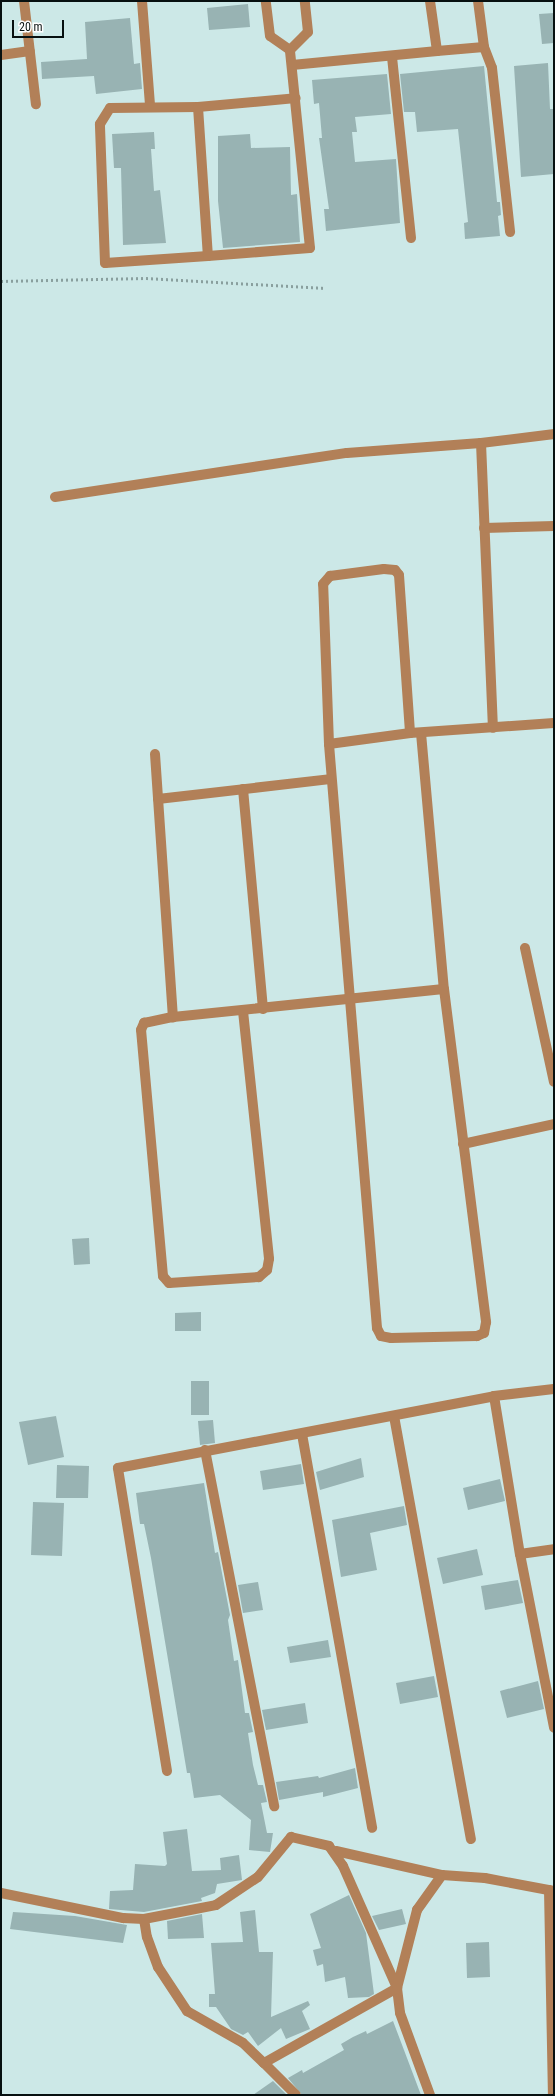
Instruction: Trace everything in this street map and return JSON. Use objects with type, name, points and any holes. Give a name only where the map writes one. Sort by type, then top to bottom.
[{"type":"street","points":[[24,1],[36,104]]},
{"type":"street","points":[[142,1],[150,106]]},
{"type":"street","points":[[266,1],[270,36],[290,50],[296,98],[310,248],[105,264],[100,124],[110,108],[150,106],[198,107],[296,98]]},
{"type":"street","points":[[290,50],[308,32],[305,1]]},
{"type":"street","points":[[430,1],[436,51]]},
{"type":"street","points":[[478,1],[484,47],[492,68],[510,232]]},
{"type":"street","points":[[292,65],[392,57],[436,51],[484,47]]},
{"type":"street","points":[[1,55],[30,51]]},
{"type":"street","points":[[392,57],[411,238]]},
{"type":"street","points":[[198,107],[208,256]]},
{"type":"street","points":[[55,497],[347,454],[482,443],[554,434]]},
{"type":"street","points":[[482,443],[484,528],[493,728]]},
{"type":"street","points":[[484,528],[554,526]]},
{"type":"street","points":[[376,570],[394,570],[399,575],[444,989],[486,1322],[484,1333],[477,1336],[382,1336],[377,1328],[348,999],[330,779],[329,744],[323,584],[330,576],[376,570]]},
{"type":"street","points":[[329,744],[415,733],[554,723]]},
{"type":"street","points":[[155,754],[173,1017]]},
{"type":"street","points":[[158,799],[330,779]]},
{"type":"street","points":[[243,789],[263,1009]]},
{"type":"street","points":[[525,948],[554,1082]]},
{"type":"street","points":[[243,1011],[269,1259],[267,1270],[259,1277],[169,1283],[163,1276],[141,1030],[144,1023],[173,1017],[263,1009],[444,989]]},
{"type":"street","points":[[463,1144],[554,1124]]},
{"type":"street","points":[[167,1771],[118,1468],[205,1450],[302,1434],[494,1396],[554,1389]]},
{"type":"street","points":[[494,1396],[520,1554],[554,1728]]},
{"type":"street","points":[[394,1416],[471,1839]]},
{"type":"street","points":[[302,1434],[372,1828]]},
{"type":"street","points":[[205,1450],[274,1806]]},
{"type":"street","points":[[520,1554],[554,1549]]},
{"type":"street","points":[[1,1893],[123,1918],[144,1919],[216,1904],[258,1877],[291,1837],[321,1842],[336,1852],[442,1875],[486,1878],[552,1891],[553,2095]]},
{"type":"street","points":[[336,1852],[397,1988],[400,2013],[430,2095]]},
{"type":"street","points":[[264,2063],[397,1988],[417,1910],[442,1875]]},
{"type":"street","points":[[144,1919],[147,1937],[158,1967],[187,2010],[243,2044],[296,2095]]},
{"type":"path","points":[[1,281],[146,278],[326,288]]},
{"type":"building","points":[[248,4],[250,27],[209,30],[207,8]]},
{"type":"building","points":[[554,13],[554,43],[542,44],[539,14]]},
{"type":"building","points":[[130,18],[134,64],[140,63],[142,89],[96,94],[94,76],[42,79],[41,62],[87,59],[85,22]]},
{"type":"building","points":[[548,63],[550,109],[554,109],[554,174],[521,177],[514,66]]},
{"type":"building","points":[[484,66],[497,202],[500,202],[501,215],[498,216],[500,236],[465,239],[464,223],[468,222],[458,129],[417,132],[415,112],[404,112],[400,74]]},
{"type":"building","points":[[387,74],[391,114],[355,117],[357,132],[352,132],[355,162],[396,159],[400,223],[326,231],[324,209],[329,209],[319,138],[322,138],[319,103],[314,104],[312,80]]},
{"type":"building","points":[[154,132],[155,149],[151,149],[154,191],[160,190],[166,243],[123,245],[121,168],[114,168],[112,134]]},
{"type":"building","points":[[250,134],[251,148],[290,147],[291,195],[297,194],[300,242],[223,248],[218,201],[218,136]]},
{"type":"building","points":[[89,1238],[90,1264],[74,1265],[72,1239]]},
{"type":"building","points":[[201,1312],[201,1331],[175,1331],[175,1313]]},
{"type":"building","points":[[191,1381],[209,1381],[209,1415],[191,1415]]},
{"type":"building","points":[[56,1416],[64,1457],[28,1465],[19,1422]]},
{"type":"building","points":[[213,1420],[215,1443],[200,1445],[198,1421]]},
{"type":"building","points":[[361,1458],[364,1477],[320,1490],[316,1472]]},
{"type":"building","points":[[301,1464],[304,1484],[263,1490],[260,1471]]},
{"type":"building","points":[[57,1465],[89,1466],[88,1498],[56,1498]]},
{"type":"building","points":[[500,1479],[505,1501],[468,1510],[463,1488]]},
{"type":"building","points":[[204,1483],[215,1553],[218,1552],[230,1615],[228,1620],[234,1661],[238,1660],[245,1713],[249,1713],[253,1732],[248,1733],[253,1765],[258,1785],[263,1785],[267,1802],[261,1803],[267,1833],[273,1833],[270,1852],[249,1850],[251,1820],[220,1795],[194,1798],[190,1773],[187,1773],[151,1558],[144,1524],[140,1524],[136,1493]]},
{"type":"building","points":[[33,1502],[64,1503],[62,1556],[31,1555]]},
{"type":"building","points":[[404,1506],[407,1525],[370,1533],[377,1570],[341,1577],[332,1520]]},
{"type":"building","points":[[477,1549],[483,1575],[443,1584],[437,1558]]},
{"type":"building","points":[[518,1580],[523,1603],[485,1610],[481,1586]]},
{"type":"building","points":[[258,1582],[263,1610],[243,1613],[238,1585]]},
{"type":"building","points":[[328,1640],[331,1657],[290,1663],[287,1647]]},
{"type":"building","points":[[434,1676],[438,1697],[400,1704],[396,1683]]},
{"type":"building","points":[[538,1681],[544,1709],[507,1718],[500,1691]]},
{"type":"building","points":[[305,1703],[308,1723],[266,1730],[262,1710]]},
{"type":"building","points":[[355,1768],[358,1788],[323,1797],[323,1792],[279,1800],[276,1782],[318,1776],[319,1778]]},
{"type":"building","points":[[187,1829],[192,1871],[221,1870],[220,1858],[239,1855],[242,1880],[217,1884],[215,1893],[201,1898],[202,1901],[144,1912],[109,1909],[110,1891],[133,1890],[135,1864],[165,1866],[167,1864],[163,1832]]},
{"type":"building","points":[[349,1895],[366,1933],[374,1994],[369,1997],[348,1998],[345,1977],[325,1982],[323,1964],[317,1966],[313,1950],[321,1948],[310,1914]]},
{"type":"building","points":[[402,1909],[406,1924],[379,1930],[372,1916]]},
{"type":"building","points":[[255,1910],[259,1952],[273,1952],[271,2017],[308,2001],[310,2005],[302,2011],[310,2029],[286,2039],[281,2028],[258,2046],[248,2032],[243,2035],[231,2029],[216,2007],[209,2007],[209,1994],[215,1994],[211,1943],[243,1942],[240,1912]]},
{"type":"building","points":[[13,1912],[75,1916],[127,1925],[123,1943],[10,1929]]},
{"type":"building","points":[[202,1914],[204,1938],[168,1939],[167,1921]]},
{"type":"building","points":[[489,1942],[490,1977],[467,1978],[466,1943]]},
{"type":"building","points":[[393,2021],[421,2095],[302,2095],[288,2078],[302,2070],[303,2073],[344,2050],[341,2044],[353,2037],[366,2031],[367,2034]]},
{"type":"building","points":[[273,2081],[287,2095],[253,2095]]}]
